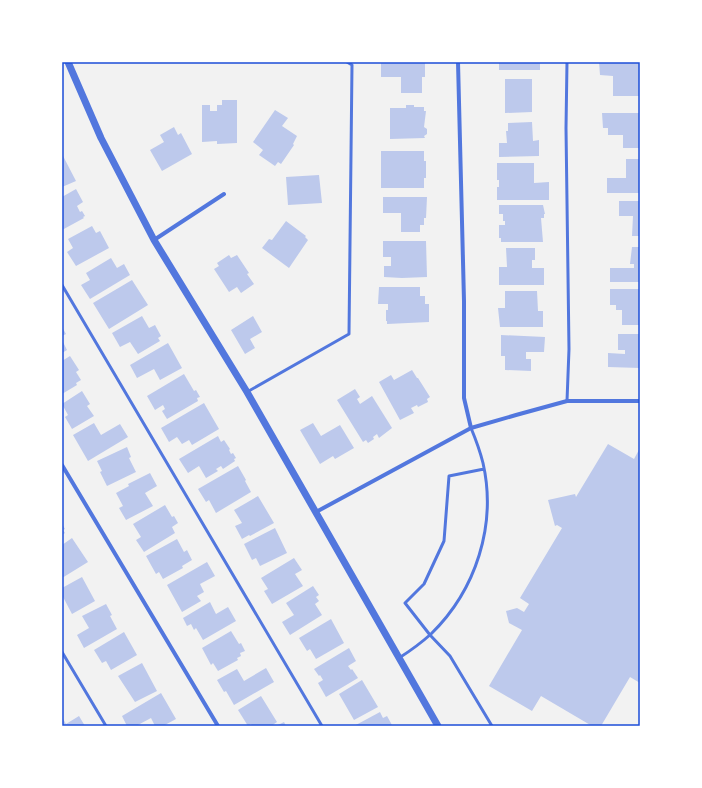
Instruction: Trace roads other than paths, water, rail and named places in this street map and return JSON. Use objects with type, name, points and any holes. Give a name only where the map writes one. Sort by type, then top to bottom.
[{"type":"street","points":[[68,62],[101,138],[154,240],[247,392],[438,726]]},
{"type":"street","points":[[458,62],[464,301],[464,398],[471,428]]},
{"type":"street","points":[[154,240],[224,194]]},
{"type":"street","points":[[316,512],[471,428],[567,401],[640,401]]},
{"type":"street","points":[[62,465],[218,726]]},
{"type":"lane","points":[[247,392],[349,334],[352,65],[347,62]]},
{"type":"lane","points":[[567,62],[566,128],[569,349],[567,401]]},
{"type":"lane","points":[[62,285],[322,726]]},
{"type":"lane","points":[[399,658],[430,635],[455,607],[474,573],[480,555],[487,519],[488,500],[484,470],[478,446],[471,428]]},
{"type":"lane","points":[[484,470],[449,476],[444,541],[424,584],[405,603],[430,635],[450,656],[492,726]]},
{"type":"lane","points":[[62,652],[106,726]]}]
